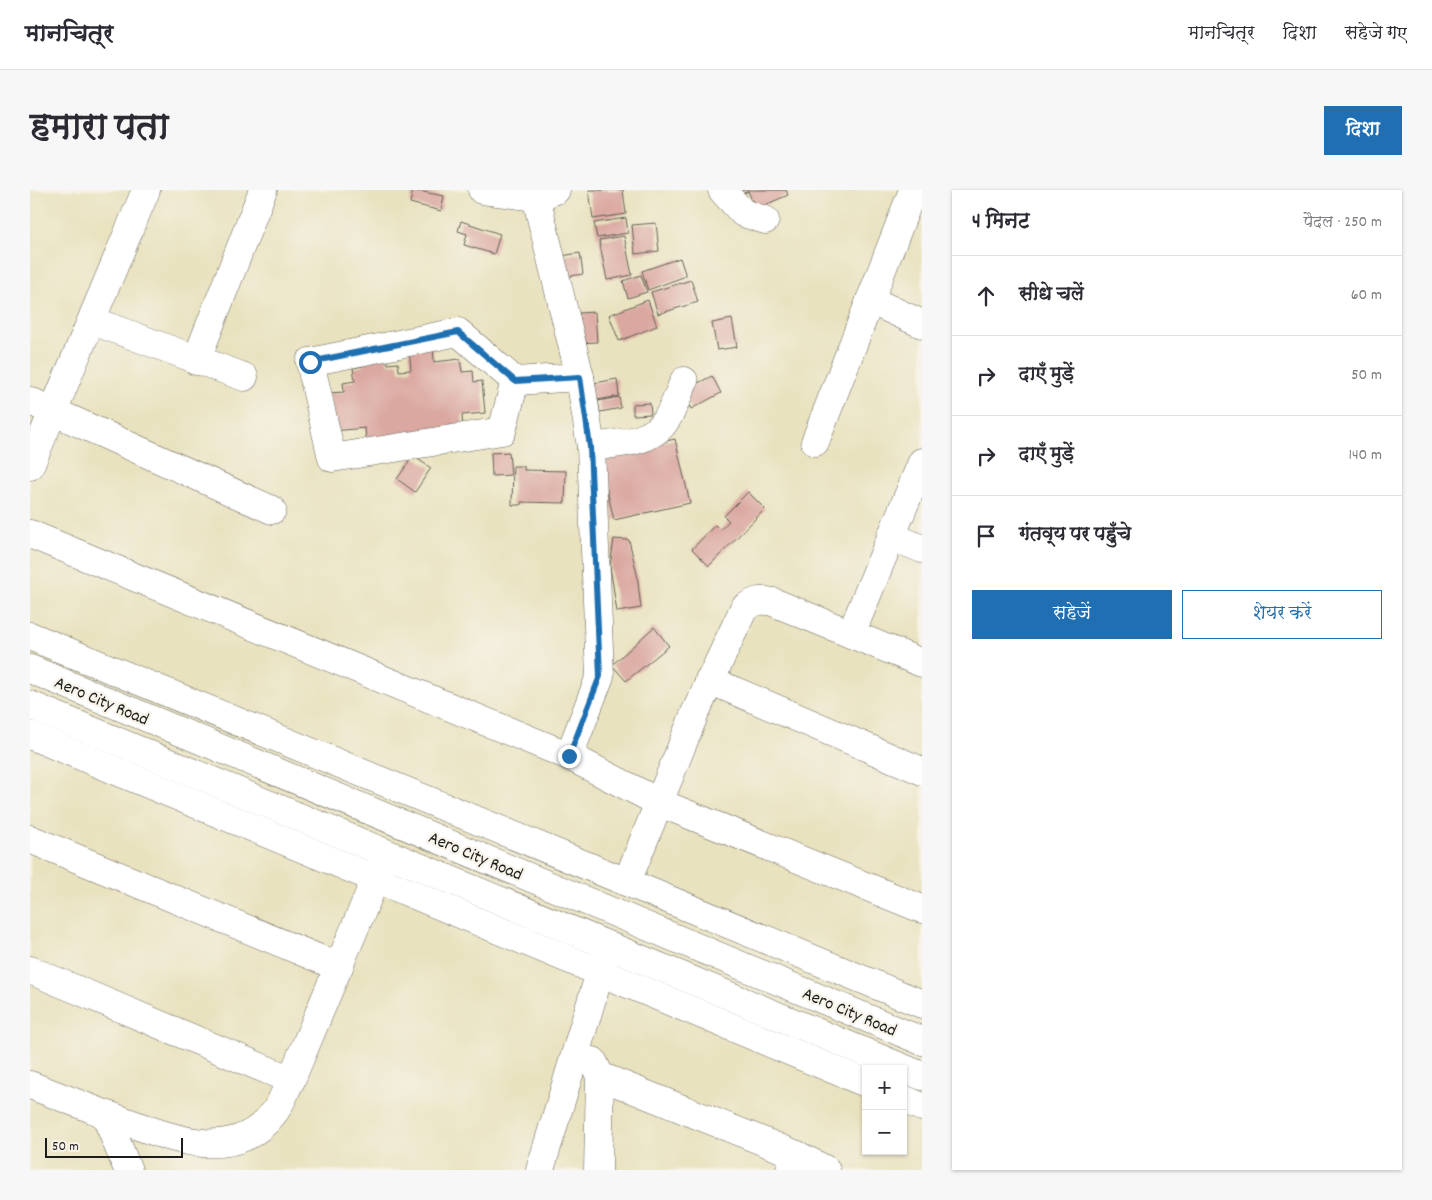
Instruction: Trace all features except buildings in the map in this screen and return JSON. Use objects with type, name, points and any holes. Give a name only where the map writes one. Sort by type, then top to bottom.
[{"type":"street","points":[[30,466],[41,406],[93,321],[146,190]]},
{"type":"street","points":[[196,361],[263,190]]},
{"type":"street","points":[[482,190],[546,193],[580,377],[590,447],[597,685],[569,756]]},
{"type":"street","points":[[722,190],[743,213],[765,220]]},
{"type":"street","points":[[815,442],[913,190]]},
{"type":"street","points":[[870,300],[922,324]]},
{"type":"street","points":[[93,321],[196,361],[244,377]]},
{"type":"street","points":[[515,381],[502,431],[332,458],[310,362],[458,332],[515,381],[580,377]]},
{"type":"street","points":[[590,447],[638,440],[657,430],[666,421],[684,381]]},
{"type":"street","points":[[41,406],[272,510]]},
{"type":"street","points":[[851,634],[922,462]]},
{"type":"street","points":[[30,534],[569,756],[660,803],[922,908]]},
{"type":"street","points":[[891,536],[922,549]]},
{"type":"street","points":[[627,882],[709,680],[744,608],[754,601],[773,602],[922,662]]},
{"type":"street","points":[[30,636],[922,1004]]},
{"type":"street","name":"Aero City Road","points":[[30,670],[922,1041]]},
{"type":"street","points":[[709,680],[922,771]]},
{"type":"street","name":"Aero City Road","points":[[30,705],[381,866],[607,946],[922,1076]]},
{"type":"street","points":[[30,735],[381,866],[600,973],[862,1082]]},
{"type":"street","points":[[30,839],[340,968]]},
{"type":"street","points":[[30,1085],[105,1114],[196,1144],[228,1145],[253,1135],[274,1114],[291,1080],[340,968],[381,866]]},
{"type":"street","points":[[540,1170],[580,1042],[607,946]]},
{"type":"street","points":[[30,970],[291,1080]]},
{"type":"street","points":[[580,1042],[600,1076],[598,1170]]},
{"type":"street","points":[[600,1076],[794,1163],[826,1170]]},
{"type":"street","points":[[907,1101],[922,1107]]},
{"type":"street","points":[[105,1114],[128,1170]]},
{"type":"route","points":[[310,362],[458,332],[515,381],[580,377],[590,447],[601,659],[600,676],[594,695],[569,756]]}]
